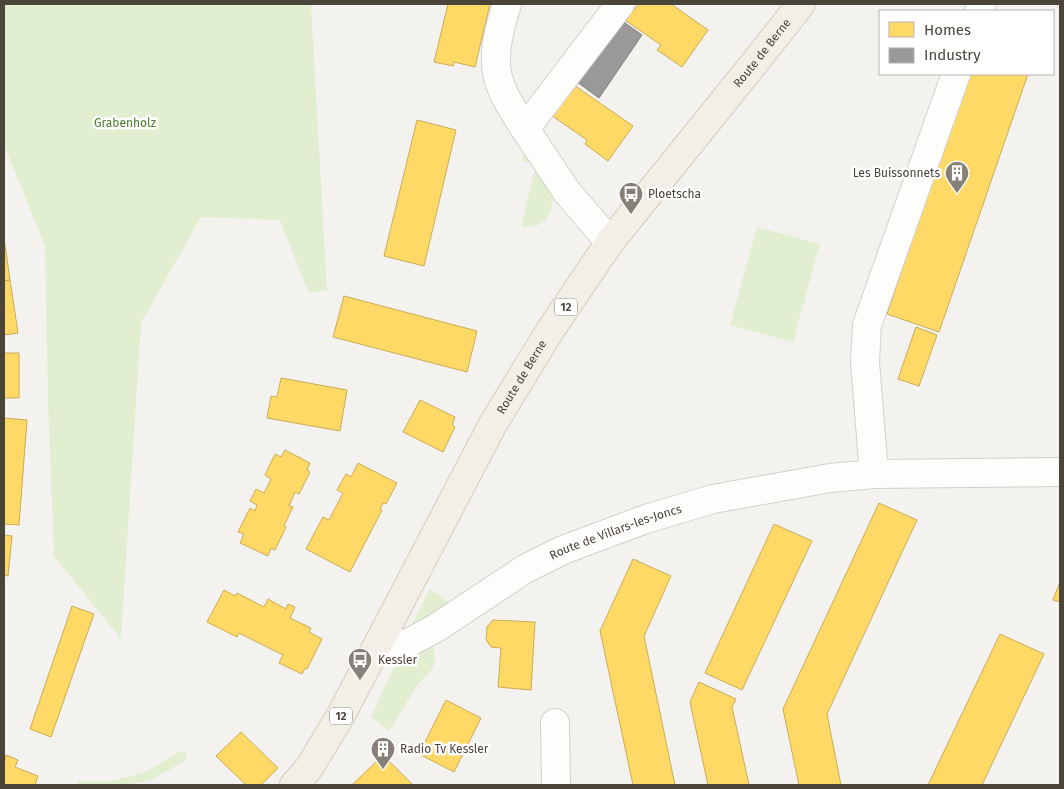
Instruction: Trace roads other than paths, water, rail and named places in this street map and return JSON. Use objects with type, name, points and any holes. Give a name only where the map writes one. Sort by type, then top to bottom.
[{"type":"main road","name":"Route de Berne","points":[[294,785],[309,768],[342,716],[493,424],[546,337],[610,242],[801,4]]},
{"type":"street","points":[[507,4],[495,59],[499,82],[509,104],[567,192],[610,242]]},
{"type":"street","points":[[525,129],[620,4]]},
{"type":"street","points":[[874,474],[865,362],[867,325],[956,75]]},
{"type":"street","name":"Route de Villars-les-Joncs","points":[[380,642],[406,644],[436,628],[525,569],[580,543],[646,519],[713,499],[830,478],[874,474],[1060,472]]},
{"type":"street","points":[[555,723],[556,785]]},
{"type":"place","name":"Les Buissonnets","points":[[957,194]]},
{"type":"place","name":"Ploetscha","points":[[631,215]]},
{"type":"place","name":"Kessler","points":[[360,681]]},
{"type":"place","name":"Radio Tv Kessler","points":[[383,770]]},
{"type":"park label","name":"Grabenholz","points":[[125,123]]}]
